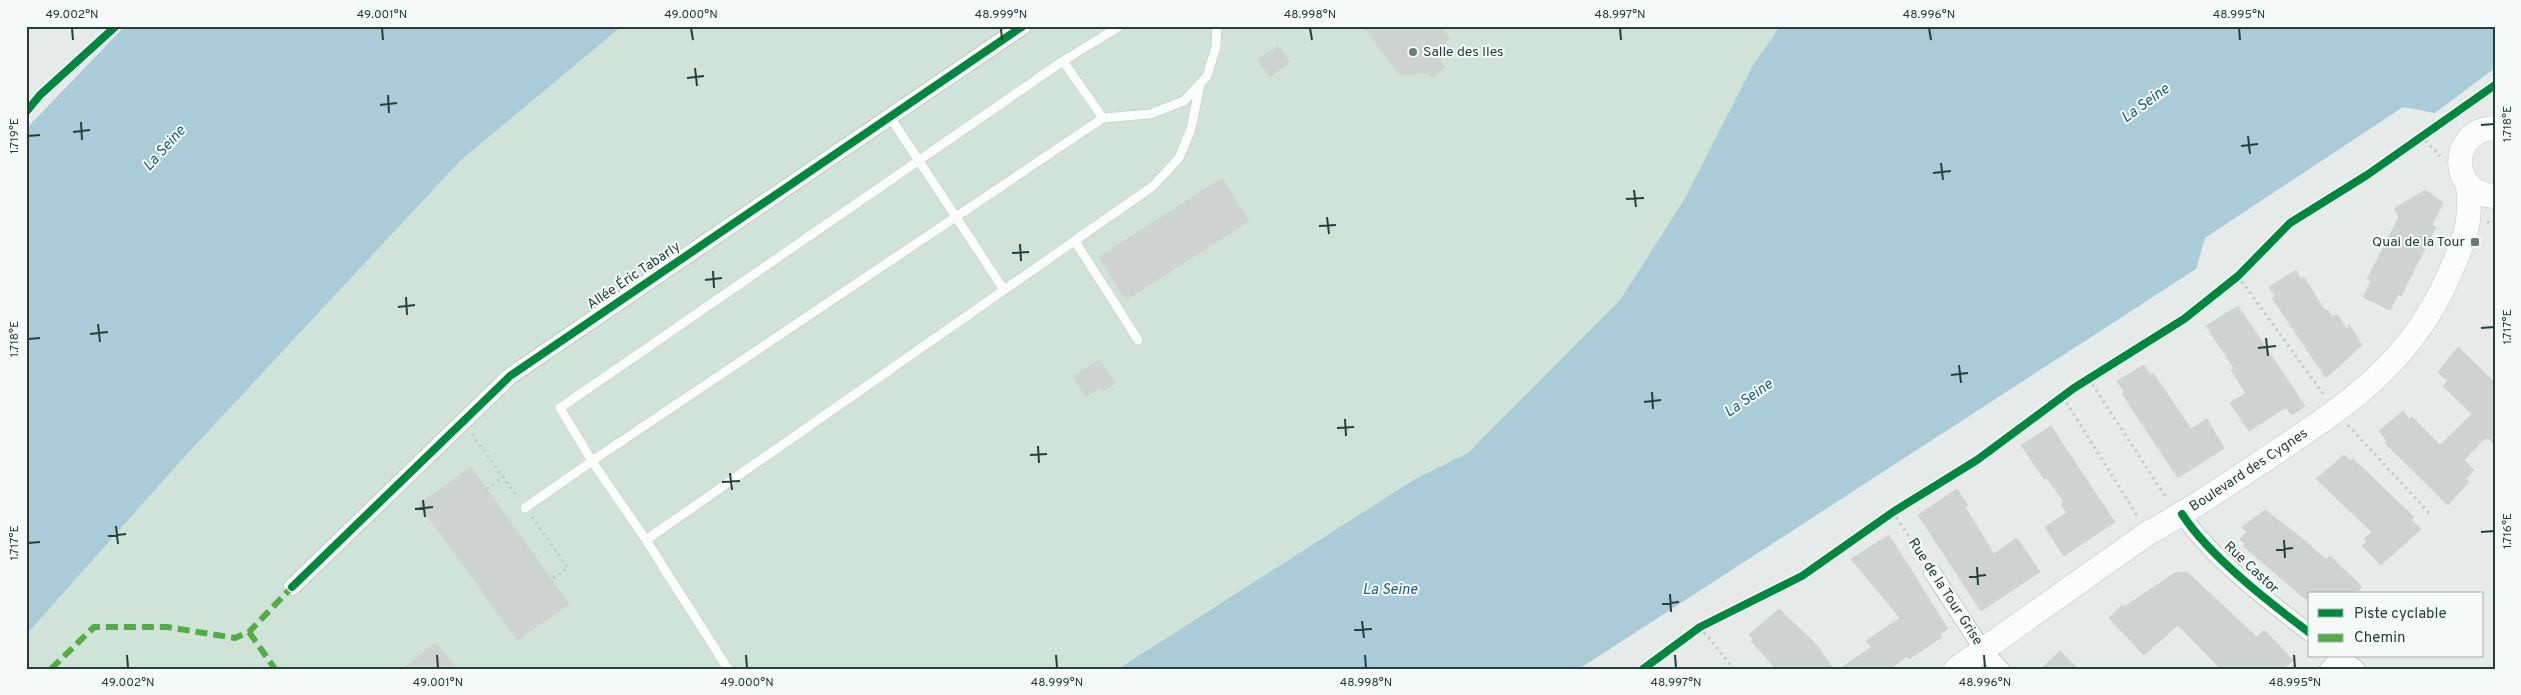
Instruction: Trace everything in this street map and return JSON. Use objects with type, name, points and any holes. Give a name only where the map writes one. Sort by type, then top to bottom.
[{"type":"main road","points":[[2486,130],[2495,113]]},
{"type":"main road","name":"Boulevard des Cygnes","points":[[1956,669],[2148,533],[2180,515],[2336,412],[2377,379],[2407,347],[2440,297],[2464,240],[2470,213],[2468,184],[2461,170],[2460,159],[2466,143],[2486,130]]},
{"type":"main road","points":[[2468,184],[2481,193],[2495,196]]},
{"type":"main road","name":"Boulevard des Cygnes","points":[[2464,240],[2495,201]]},
{"type":"street","name":"Allée Éric Tabarly","points":[[292,587],[510,376],[1023,26]]},
{"type":"street","name":"Rue Castor","points":[[2180,515],[2253,588],[2308,631]]},
{"type":"street","name":"Rue de la Tour Grise","points":[[1932,572],[1983,650],[2001,669]]},
{"type":"street","points":[[2328,669],[2338,658]]},
{"type":"street","points":[[2343,658],[2357,669]]},
{"type":"lane","points":[[728,669],[646,540],[592,461],[560,408],[1063,61],[1120,26]]},
{"type":"lane","points":[[525,508],[1103,118],[1150,114],[1184,101],[1207,76],[1216,47],[1217,26]]},
{"type":"lane","points":[[1063,61],[1103,118]]},
{"type":"lane","points":[[646,540],[1152,186],[1180,158],[1191,129],[1200,84]]},
{"type":"lane","points":[[890,117],[917,161],[1004,290]]},
{"type":"lane","points":[[1075,240],[1138,340]]},
{"type":"path","points":[[2238,276],[2336,412],[2429,513]]},
{"type":"path","points":[[2089,379],[2180,515]]},
{"type":"path","points":[[2063,397],[2148,533]]},
{"type":"path","points":[[487,489],[503,477]]},
{"type":"path","points":[[1700,627],[1734,669]]},
{"type":"green space","points":[[622,26],[1780,26],[1752,67],[1684,200],[1620,300],[1468,453],[1415,479],[1118,669],[26,669],[26,635],[186,455],[460,161]]},
{"type":"water","name":"La Seine","points":[[125,26],[622,26],[460,161],[186,455],[26,635],[26,129]]},
{"type":"water","name":"La Seine","points":[[1780,26],[2495,26],[2495,68],[2435,113],[2403,107],[2205,238],[2196,269],[1579,669],[1118,669],[1415,479],[1468,453],[1620,300],[1684,200],[1752,67]]},
{"type":"building","name":"Salle des Iles","points":[[1363,26],[1440,26],[1449,38],[1442,46],[1441,62],[1445,67],[1432,78],[1427,73],[1400,75]]},
{"type":"building","points":[[1278,46],[1290,62],[1270,77],[1257,60]]},
{"type":"building","points":[[1222,178],[1249,221],[1126,300],[1099,257]]},
{"type":"building","points":[[2425,190],[2443,203],[2432,225],[2436,227],[2401,296],[2398,294],[2390,310],[2363,297],[2371,281],[2367,279],[2399,217],[2394,209]]},
{"type":"building","points":[[2296,270],[2301,279],[2304,277],[2325,311],[2328,310],[2332,317],[2337,314],[2347,330],[2349,324],[2362,345],[2326,378],[2272,298],[2275,296],[2269,287]]},
{"type":"building","points":[[2238,306],[2305,406],[2292,415],[2286,407],[2249,431],[2230,403],[2246,393],[2231,370],[2234,368],[2206,326]]},
{"type":"building","points":[[2458,347],[2495,383],[2495,445],[2488,438],[2484,439],[2464,460],[2474,470],[2466,479],[2469,482],[2448,505],[2385,443],[2387,441],[2379,431],[2403,411],[2409,419],[2412,417],[2440,445],[2472,414],[2443,386],[2448,381],[2438,372]]},
{"type":"building","points":[[1099,360],[1116,383],[1102,392],[1100,388],[1086,397],[1073,377]]},
{"type":"building","points":[[2144,365],[2150,375],[2153,373],[2191,429],[2207,419],[2224,448],[2178,478],[2122,394],[2124,392],[2117,381]]},
{"type":"building","points":[[2051,426],[2115,522],[2064,556],[2045,527],[2067,513],[2061,504],[2064,502],[2047,478],[2044,479],[2021,445]]},
{"type":"building","points":[[2344,455],[2350,461],[2352,458],[2414,517],[2411,520],[2421,529],[2381,565],[2362,546],[2367,542],[2364,539],[2372,532],[2316,479]]},
{"type":"building","points":[[471,467],[569,604],[517,640],[419,504]]},
{"type":"building","points":[[1957,489],[1968,505],[1965,507],[1994,554],[2017,538],[2040,572],[1981,611],[1918,515]]},
{"type":"building","points":[[2265,510],[2303,539],[2326,560],[2330,556],[2362,587],[2357,592],[2308,592],[2308,601],[2243,546],[2245,544],[2240,539],[2247,532],[2242,527]]},
{"type":"building","points":[[1889,535],[1948,629],[1940,634],[1942,637],[1909,659],[1907,656],[1890,669],[1839,669],[1872,647],[1866,641],[1900,618],[1851,559]]},
{"type":"building","points":[[2187,572],[2257,637],[2264,630],[2293,660],[2284,669],[2221,669],[2178,625],[2144,655],[2109,618],[2122,605],[2124,607],[2175,573]]},
{"type":"building","points":[[1779,609],[1816,644],[1833,669],[1776,669],[1751,641],[1753,639],[1749,635]]},
{"type":"building","points":[[435,643],[457,669],[403,669]]},
{"type":"building","points":[[2060,651],[2078,669],[2041,669]]},
{"type":"marked path","points":[[51,669],[94,627],[167,627],[235,638],[249,632],[292,587]]},
{"type":"marked path","points":[[249,632],[275,669]]},
{"type":"cycle path","points":[[26,112],[40,95],[116,26]]},
{"type":"cycle path","points":[[292,587],[510,376],[1023,26]]},
{"type":"cycle path","points":[[1643,669],[1700,627],[1802,576],[1893,512],[1977,460],[2074,388],[2184,319],[2238,276],[2290,223],[2367,175],[2495,85]]},
{"type":"cycle path","points":[[2182,514],[2208,546],[2241,578],[2308,631]]},
{"type":"place","name":"Salle des Iles","points":[[1413,52]]},
{"type":"place","name":"Quai de la Tour","points":[[2475,242]]}]
